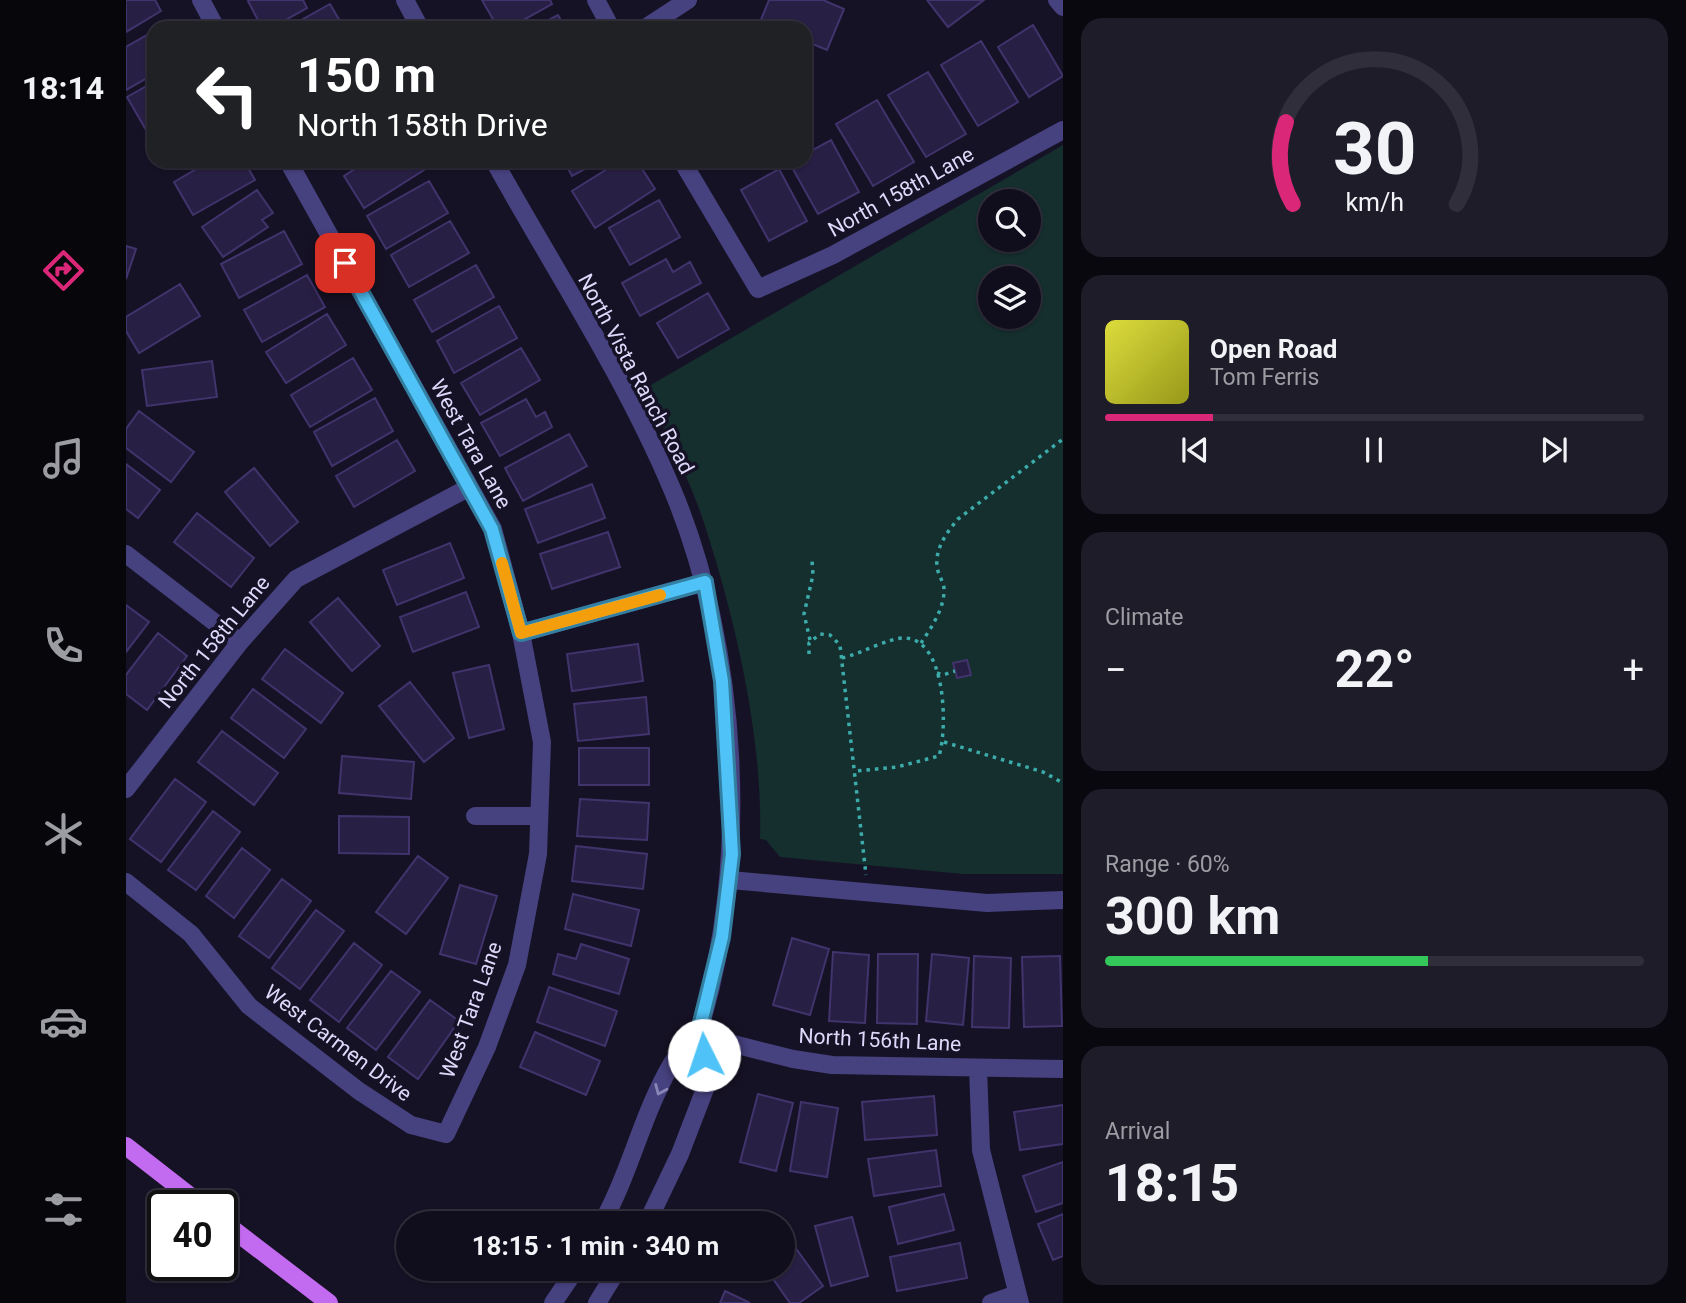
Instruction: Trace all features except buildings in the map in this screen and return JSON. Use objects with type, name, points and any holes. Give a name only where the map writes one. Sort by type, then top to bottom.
[{"type":"main road","points":[[126,1146],[182,1190]]},
{"type":"main road","points":[[238,1232],[329,1303]]},
{"type":"street","points":[[201,0],[212,21]]},
{"type":"street","points":[[405,0],[416,21]]},
{"type":"street","points":[[596,0],[607,21]]},
{"type":"street","points":[[656,21],[688,0]]},
{"type":"street","points":[[1057,0],[1063,7]]},
{"type":"street","name":"North 158th Lane","points":[[686,168],[758,289],[833,256],[1063,130]]},
{"type":"street","name":"West Tara Lane","points":[[298,168],[492,529],[521,633],[542,742],[538,854],[517,965],[487,1047],[446,1134]]},
{"type":"street","name":"North Vista Ranch Road","points":[[498,168],[650,442],[672,490],[705,582],[722,681],[732,854],[722,937],[698,1035],[671,1064],[607,1211]]},
{"type":"street","name":"North 158th Lane","points":[[126,789],[240,642],[296,579],[468,488]]},
{"type":"street","points":[[126,554],[240,642]]},
{"type":"street","points":[[521,633],[705,582]]},
{"type":"street","points":[[475,816],[539,816]]},
{"type":"street","points":[[730,880],[987,902],[1063,900]]},
{"type":"street","name":"West Carmen Drive","points":[[126,882],[191,934],[249,1006],[359,1091],[411,1125],[446,1134]]},
{"type":"street","points":[[653,1211],[680,1154],[710,1076],[698,1035]]},
{"type":"street","name":"North 156th Lane","points":[[698,1035],[793,1059],[832,1065],[1063,1069]]},
{"type":"street","points":[[978,1068],[981,1150],[1019,1298],[991,1303]]},
{"type":"street","points":[[553,1303],[568,1281]]},
{"type":"street","points":[[597,1303],[611,1281]]},
{"type":"path","points":[[920,643],[942,605],[944,589],[937,567],[938,553],[946,533],[958,519],[1063,439]]},
{"type":"path","points":[[809,654],[810,640],[804,614],[813,575],[812,561]]},
{"type":"path","points":[[810,640],[820,634],[834,637],[840,645],[868,893]]},
{"type":"path","points":[[842,658],[901,638],[916,639],[928,649],[937,673],[944,716],[944,742],[939,756],[897,768],[855,771]]},
{"type":"path","points":[[937,673],[943,675],[955,671]]},
{"type":"path","points":[[944,742],[1043,772],[1063,783]]},
{"type":"green space","points":[[1063,145],[1063,874],[963,874],[780,857],[766,840],[760,839],[757,760],[745,678],[715,557],[697,503],[644,389],[978,194],[978,252],[1041,252],[1041,189],[987,189]]},
{"type":"slow traffic","points":[[502,563],[521,633],[660,595]]},
{"type":"route","points":[[345,263],[492,529],[521,633],[705,582],[722,681],[732,854],[722,937],[698,1035],[704,1055]]}]
